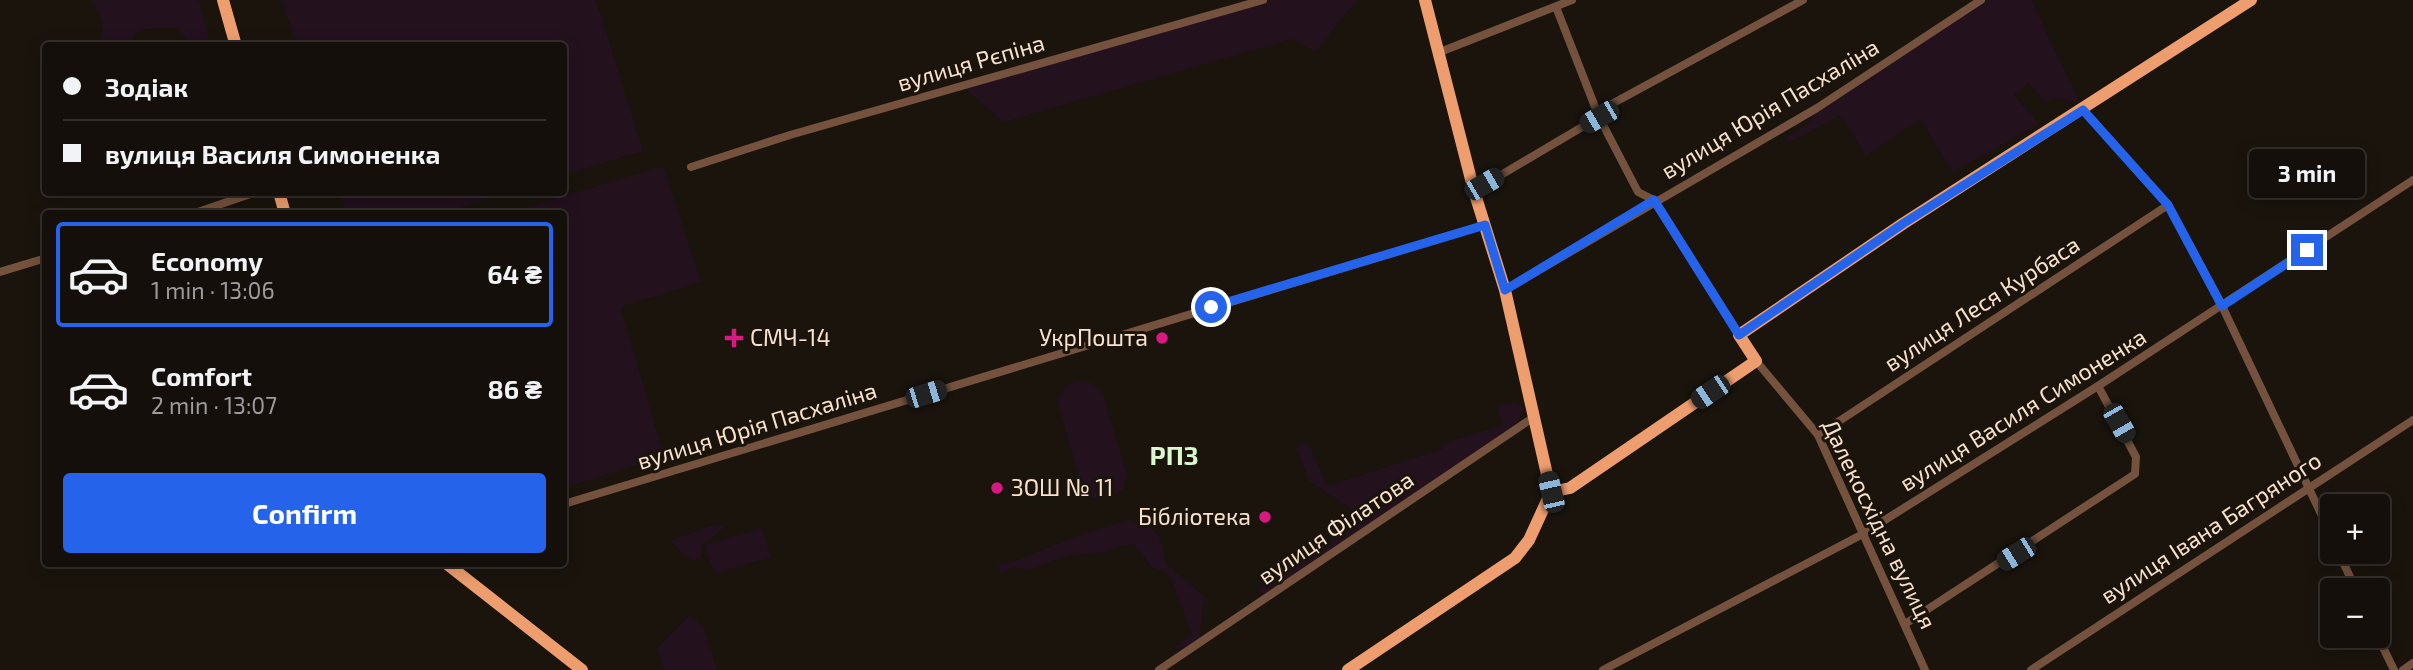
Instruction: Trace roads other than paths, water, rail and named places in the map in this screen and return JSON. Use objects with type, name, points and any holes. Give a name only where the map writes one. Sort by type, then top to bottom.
[{"type":"street","points":[[223,0],[235,42]]},
{"type":"street","name":"вулиця Рєпіна","points":[[691,167],[803,131],[1263,0]]},
{"type":"street","points":[[1348,670],[1515,558],[1529,540],[1551,492],[1505,290],[1474,191],[1425,0]]},
{"type":"street","points":[[1440,52],[1572,0]]},
{"type":"street","points":[[1474,191],[1599,117],[1608,106],[1803,0]]},
{"type":"street","name":"вулиця Юрія Пасхаліна","points":[[1505,290],[1654,200],[1817,108],[1981,0]]},
{"type":"street","points":[[1739,335],[1904,223],[2252,0]]},
{"type":"street","name":"Далекосхідна вулиця","points":[[1556,7],[1599,117],[1638,192],[1654,200],[1756,361],[1818,435],[1861,535],[1925,670]]},
{"type":"street","points":[[2083,110],[2168,205],[2222,306],[2320,512]]},
{"type":"street","name":"вулиця Василя Симоненка","points":[[1603,670],[1861,535],[2098,386],[2413,180]]},
{"type":"street","points":[[204,210],[244,196]]},
{"type":"street","name":"вулиця Леся Курбаса","points":[[1818,435],[2168,205]]},
{"type":"street","name":"вулиця Юрія Пасхаліна","points":[[567,503],[1485,225]]},
{"type":"street","points":[[0,272],[42,259]]},
{"type":"street","points":[[1551,492],[1570,488],[1756,361]]},
{"type":"street","points":[[1905,624],[2135,474],[2136,457],[2098,386]]},
{"type":"street","name":"вулиця Філатова","points":[[1159,670],[1534,417]]},
{"type":"street","name":"вулиця Івана Багряного","points":[[2031,670],[2413,420]]},
{"type":"street","points":[[451,567],[582,670]]},
{"type":"street","points":[[2383,648],[2393,670]]},
{"type":"street","points":[[2403,670],[2413,663]]},
{"type":"place","name":"СМЧ-14","points":[[734,338]]},
{"type":"place","name":"УкрПошта","points":[[1162,338]]},
{"type":"place","name":"ЗОШ № 11","points":[[997,488]]},
{"type":"place","name":"Бібліотека","points":[[1265,517]]},
{"type":"district","name":"РПЗ","points":[[1174,456]]}]
